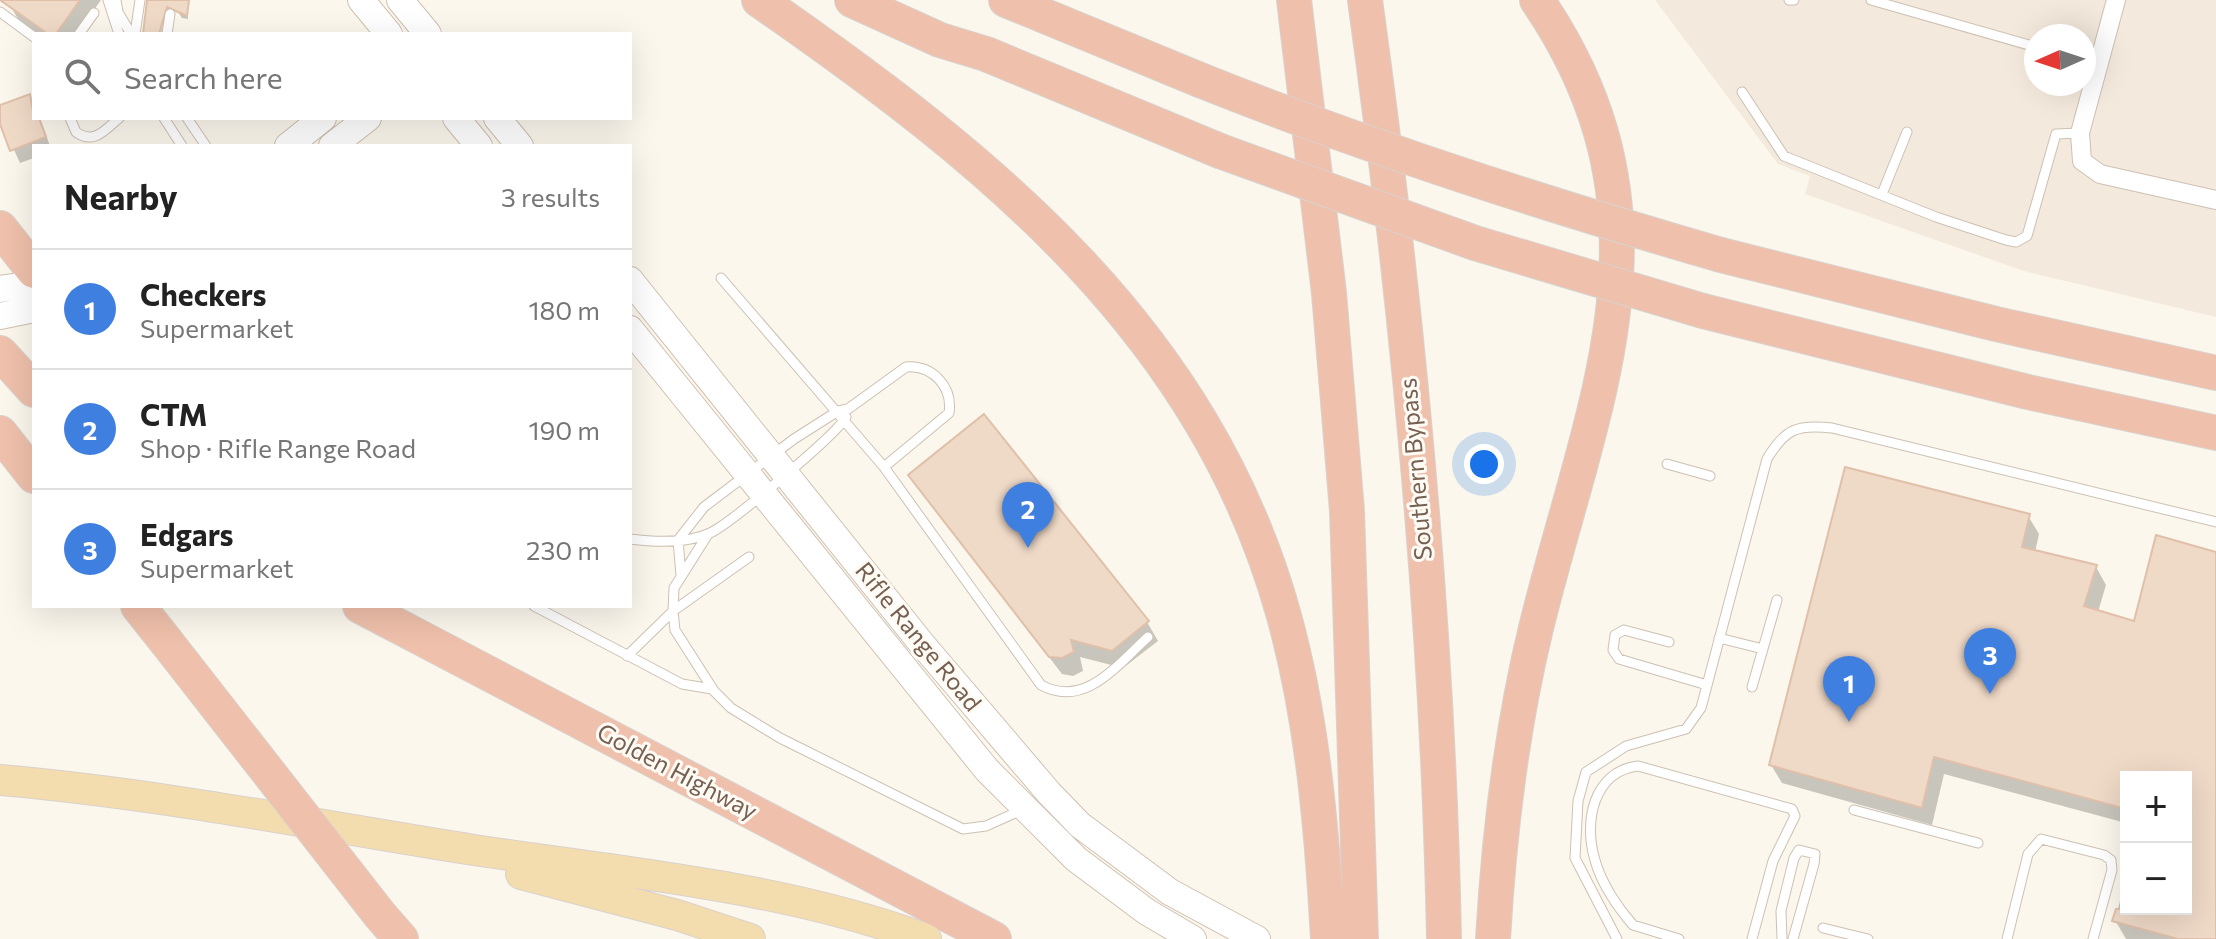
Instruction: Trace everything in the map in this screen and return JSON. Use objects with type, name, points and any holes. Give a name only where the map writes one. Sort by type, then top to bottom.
[{"type":"highway","points":[[759,0],[856,68],[966,156],[1061,240],[1132,319],[1174,377],[1241,501],[1284,615],[1308,727],[1328,939]]},
{"type":"highway","points":[[852,0],[940,40],[986,54],[1220,151],[1475,243],[1703,311],[2028,392],[2216,433]]},
{"type":"highway","points":[[1006,0],[1200,80],[1504,190],[1721,255],[1996,324],[2212,371]]},
{"type":"highway","points":[[1294,0],[1329,293],[1347,511],[1361,939]]},
{"type":"highway","name":"Southern Bypass","points":[[1365,0],[1399,271],[1419,490],[1434,683],[1444,939]]},
{"type":"highway","points":[[1493,939],[1498,847],[1513,740],[1537,627],[1604,380],[1618,279],[1614,201],[1604,150],[1576,66],[1537,0]]},
{"type":"highway","points":[[0,228],[32,268]]},
{"type":"highway","points":[[0,433],[32,473]]},
{"type":"highway","points":[[140,608],[391,927]]},
{"type":"highway","name":"Golden Highway","points":[[364,608],[994,939]]},
{"type":"main road","points":[[361,0],[382,30]]},
{"type":"main road","points":[[400,0],[425,32]]},
{"type":"main road","points":[[290,144],[320,120]]},
{"type":"main road","points":[[335,144],[365,120]]},
{"type":"main road","points":[[458,120],[477,144]]},
{"type":"main road","points":[[499,120],[518,144]]},
{"type":"main road","name":"Rifle Range Road","points":[[632,282],[781,464],[922,644],[1049,793],[1080,825],[1170,892],[1257,939]]},
{"type":"main road","points":[[0,289],[32,284]]},
{"type":"main road","points":[[0,316],[32,309]]},
{"type":"main road","name":"Rifle Range Road","points":[[632,331],[987,770],[1076,859],[1147,912],[1193,939]]},
{"type":"main road","points":[[0,780],[100,789],[246,810],[363,833],[792,900],[926,939]]},
{"type":"main road","points":[[363,833],[677,915],[750,939]]},
{"type":"street","points":[[2096,52],[2116,0]]},
{"type":"street","points":[[2086,96],[2079,153],[2092,170],[2216,200]]},
{"type":"lane","points":[[108,0],[118,32]]},
{"type":"lane","points":[[116,0],[118,12],[132,32]]},
{"type":"lane","points":[[133,32],[140,0]]},
{"type":"lane","points":[[1871,0],[2024,44]]},
{"type":"lane","points":[[0,12],[32,36]]},
{"type":"lane","points":[[80,32],[94,13]]},
{"type":"lane","points":[[167,32],[170,14]]},
{"type":"lane","points":[[1742,92],[1784,156],[1936,217],[2016,242],[2027,236],[2056,134],[2080,133]]},
{"type":"lane","points":[[71,120],[76,132],[90,138],[98,137],[117,120]]},
{"type":"lane","points":[[165,120],[181,144]]},
{"type":"lane","points":[[188,120],[205,144]]},
{"type":"lane","points":[[1882,194],[1907,132]]},
{"type":"lane","points":[[721,278],[843,410],[845,420],[884,467],[1041,685],[1061,693],[1086,689],[1148,637]]},
{"type":"lane","points":[[884,467],[946,418],[950,406],[941,381],[930,372],[906,367],[843,410],[758,484],[708,534],[674,588],[675,630],[712,689],[731,708],[780,738],[963,829],[986,826],[1024,809]]},
{"type":"lane","points":[[681,575],[678,540],[704,507],[758,484],[781,464],[845,420]]},
{"type":"lane","points":[[1617,939],[1575,858],[1578,801],[1586,772],[1626,746],[1686,729],[1701,708],[1767,459],[1779,438],[1806,425],[1832,428],[2216,522]]},
{"type":"lane","points":[[1667,464],[1710,476]]},
{"type":"lane","points":[[632,539],[678,540],[708,534]]},
{"type":"lane","points":[[627,656],[673,611],[749,557]]},
{"type":"lane","points":[[1752,687],[1777,600]]},
{"type":"lane","points":[[538,608],[682,684],[712,689]]},
{"type":"lane","points":[[1669,642],[1624,630],[1615,635],[1613,650],[1619,659],[1707,685]]},
{"type":"lane","points":[[1719,638],[1763,649]]},
{"type":"lane","points":[[1679,939],[1633,925],[1595,862],[1590,837],[1597,794],[1606,778],[1622,768],[1638,766],[1792,809],[1795,816],[1773,861],[1752,939]]},
{"type":"lane","points":[[1854,810],[1978,843]]},
{"type":"lane","points":[[2007,939],[2028,854],[2041,839],[2104,855],[2111,860],[2112,870],[2093,939]]},
{"type":"lane","points":[[1782,939],[1781,911],[1794,858],[1799,850],[1808,849],[1815,854],[1814,864],[1793,939]]},
{"type":"lane","points":[[1611,925],[1624,939]]},
{"type":"lane","points":[[1823,928],[1868,939]]},
{"type":"shaded area","points":[[1655,0],[2216,0],[2216,317],[2024,271],[1805,194],[1810,176],[1778,164]]},
{"type":"building","points":[[0,0],[80,0],[57,32],[45,32]]},
{"type":"building","points":[[147,0],[189,0],[187,16],[167,7],[160,32],[143,32]]},
{"type":"building","points":[[30,94],[32,120],[40,120],[46,137],[10,151],[0,124],[0,105]]},
{"type":"building","points":[[984,414],[1149,621],[1112,651],[1071,640],[1074,652],[1062,658],[1049,657],[908,475]]},
{"type":"building","points":[[1845,467],[2030,514],[2022,547],[2097,565],[2084,606],[2134,621],[2156,535],[2216,552],[2216,939],[2178,939],[2112,921],[2116,909],[2120,909],[2120,915],[2192,915],[2192,771],[2120,771],[2120,807],[1934,757],[1922,808],[1769,765]]},
{"type":"place","name":"CTM","points":[[1028,548]]},
{"type":"place","name":"Edgars","points":[[1990,694]]},
{"type":"place","name":"Checkers","points":[[1849,722]]}]
